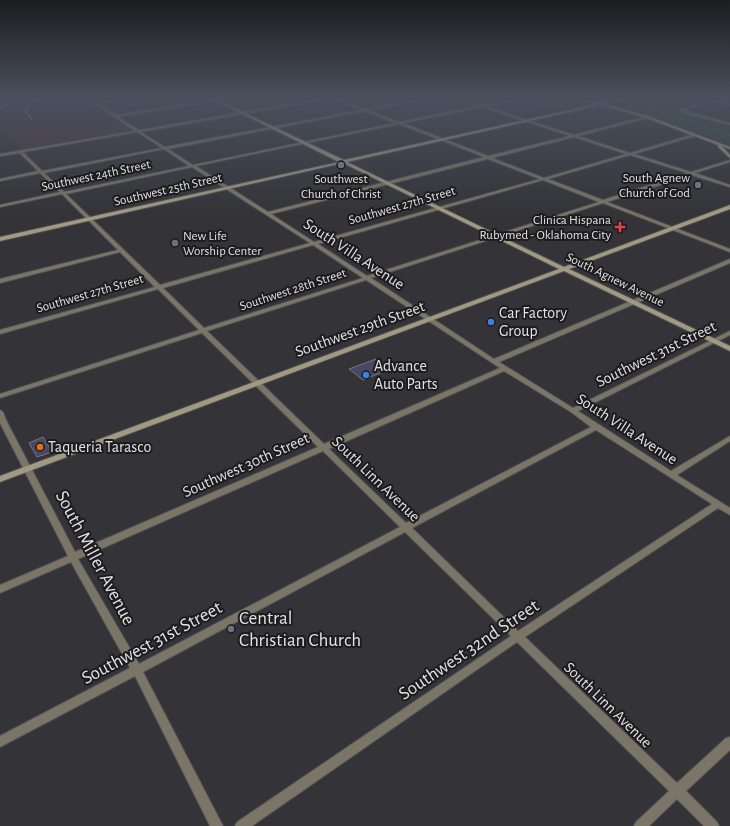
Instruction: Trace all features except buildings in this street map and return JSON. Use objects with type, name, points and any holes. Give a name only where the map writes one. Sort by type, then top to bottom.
[{"type":"main road","name":"South Agnew Avenue","points":[[288,136],[730,349]]},
{"type":"main road","name":"Southwest 25th Street","points":[[342,161],[345,158],[448,136]]},
{"type":"main road","name":"Southwest 25th Street","points":[[0,240],[342,161],[357,160],[463,136]]},
{"type":"main road","points":[[698,136],[730,148]]},
{"type":"main road","points":[[717,144],[730,157]]},
{"type":"main road","name":"Southwest 29th Street","points":[[0,479],[730,207]]},
{"type":"street","points":[[0,155],[113,136]]},
{"type":"street","name":"South Villa Avenue","points":[[146,136],[367,278],[494,362],[730,512]]},
{"type":"street","points":[[0,180],[227,136]]},
{"type":"street","name":"Southwest 24th Street","points":[[0,206],[339,136]]},
{"type":"street","points":[[432,136],[730,251]]},
{"type":"street","points":[[267,214],[576,136],[730,186]]},
{"type":"street","name":"Southwest 27th Street","points":[[0,332],[158,286],[544,179],[689,136]]},
{"type":"street","name":"South Linn Avenue","points":[[21,152],[202,331],[713,826]]},
{"type":"street","name":"Southwest 28th Street","points":[[0,396],[730,161]]},
{"type":"street","points":[[716,166],[730,166]]},
{"type":"street","points":[[0,281],[120,250]]},
{"type":"street","points":[[494,362],[730,261]]},
{"type":"street","name":"Southwest 31st Street","points":[[573,411],[730,333]]},
{"type":"street","name":"Southwest 30th Street","points":[[0,588],[504,368]]},
{"type":"street","name":"South Miller Avenue","points":[[0,412],[3,422],[73,557],[137,670],[217,826]]},
{"type":"street","name":"Southwest 31st Street","points":[[0,742],[596,427]]},
{"type":"street","points":[[671,475],[730,438]]},
{"type":"street","name":"Southwest 32nd Street","points":[[240,826],[518,636],[718,504]]},
{"type":"street","points":[[640,826],[730,742]]},
{"type":"shaded area","points":[[10,136],[106,136],[24,150]]},
{"type":"green space","points":[[700,136],[730,136],[730,147]]},
{"type":"place","name":"Southwest Church of Christ","points":[[341,165]]},
{"type":"place","name":"South Agnew Church of God","points":[[698,185]]},
{"type":"place","name":"Clinica Hispana Rubymed - Oklahoma City","points":[[620,227]]},
{"type":"place","name":"New Life Worship Center","points":[[175,243]]},
{"type":"place","name":"Car Factory Group","points":[[491,322]]},
{"type":"place","name":"Advance Auto Parts","points":[[366,375]]},
{"type":"place","name":"Taqueria Tarasco","points":[[40,447]]},
{"type":"place","name":"Central Christian Church","points":[[231,629]]}]
